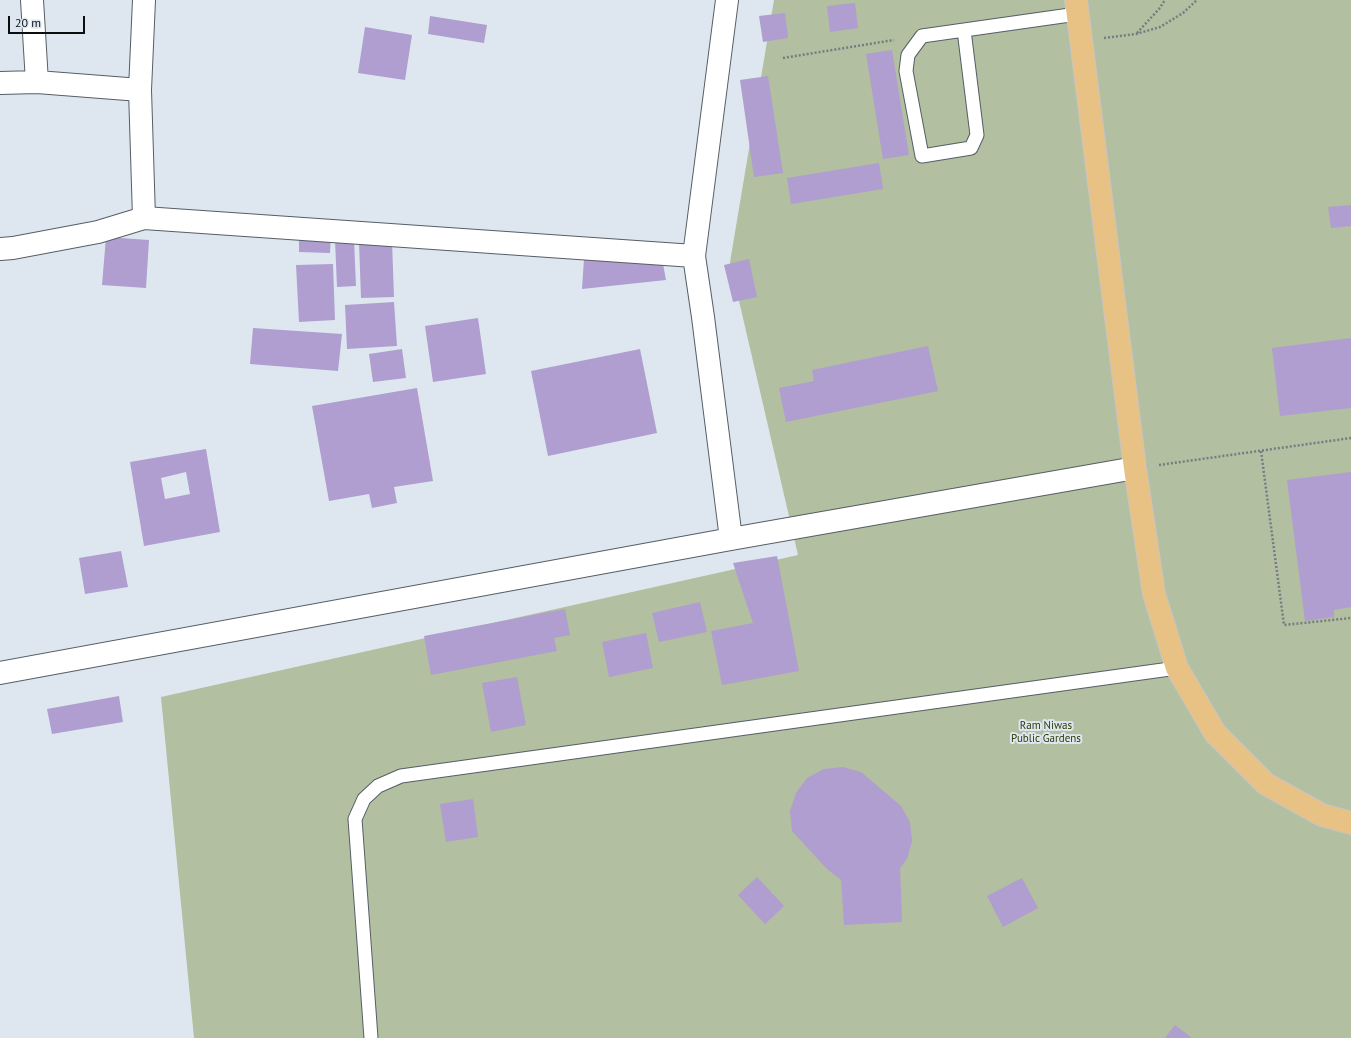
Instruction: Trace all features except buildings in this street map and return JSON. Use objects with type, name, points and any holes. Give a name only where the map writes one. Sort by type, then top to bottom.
[{"type":"main road","points":[[1076,7],[1135,468],[1154,594],[1177,668],[1215,733],[1266,784],[1322,815],[1351,823]]},
{"type":"street","points":[[32,0],[37,82]]},
{"type":"street","points":[[144,0],[140,90],[144,218]]},
{"type":"street","points":[[727,0],[694,256],[731,538]]},
{"type":"street","points":[[0,83],[37,82],[140,90]]},
{"type":"street","points":[[0,249],[14,248],[98,232],[144,218],[694,256]]},
{"type":"street","points":[[0,672],[731,538],[1135,468]]},
{"type":"lane","points":[[964,30],[977,135],[971,148],[922,156],[906,71],[908,55],[922,36],[964,30],[1076,7]]},
{"type":"lane","points":[[371,1038],[355,819],[364,799],[378,786],[401,776],[1177,668]]},
{"type":"path","points":[[1136,34],[1159,10],[1165,0]]},
{"type":"path","points":[[1081,42],[1136,34],[1160,27],[1183,13],[1197,0]]},
{"type":"path","points":[[783,58],[922,36]]},
{"type":"path","points":[[1135,468],[1351,438]]},
{"type":"path","points":[[1261,451],[1284,625],[1351,618]]},
{"type":"green space","name":"Ram Niwas Public Gardens","points":[[774,0],[1351,0],[1351,1038],[194,1038],[161,697],[798,555],[730,262]]}]
